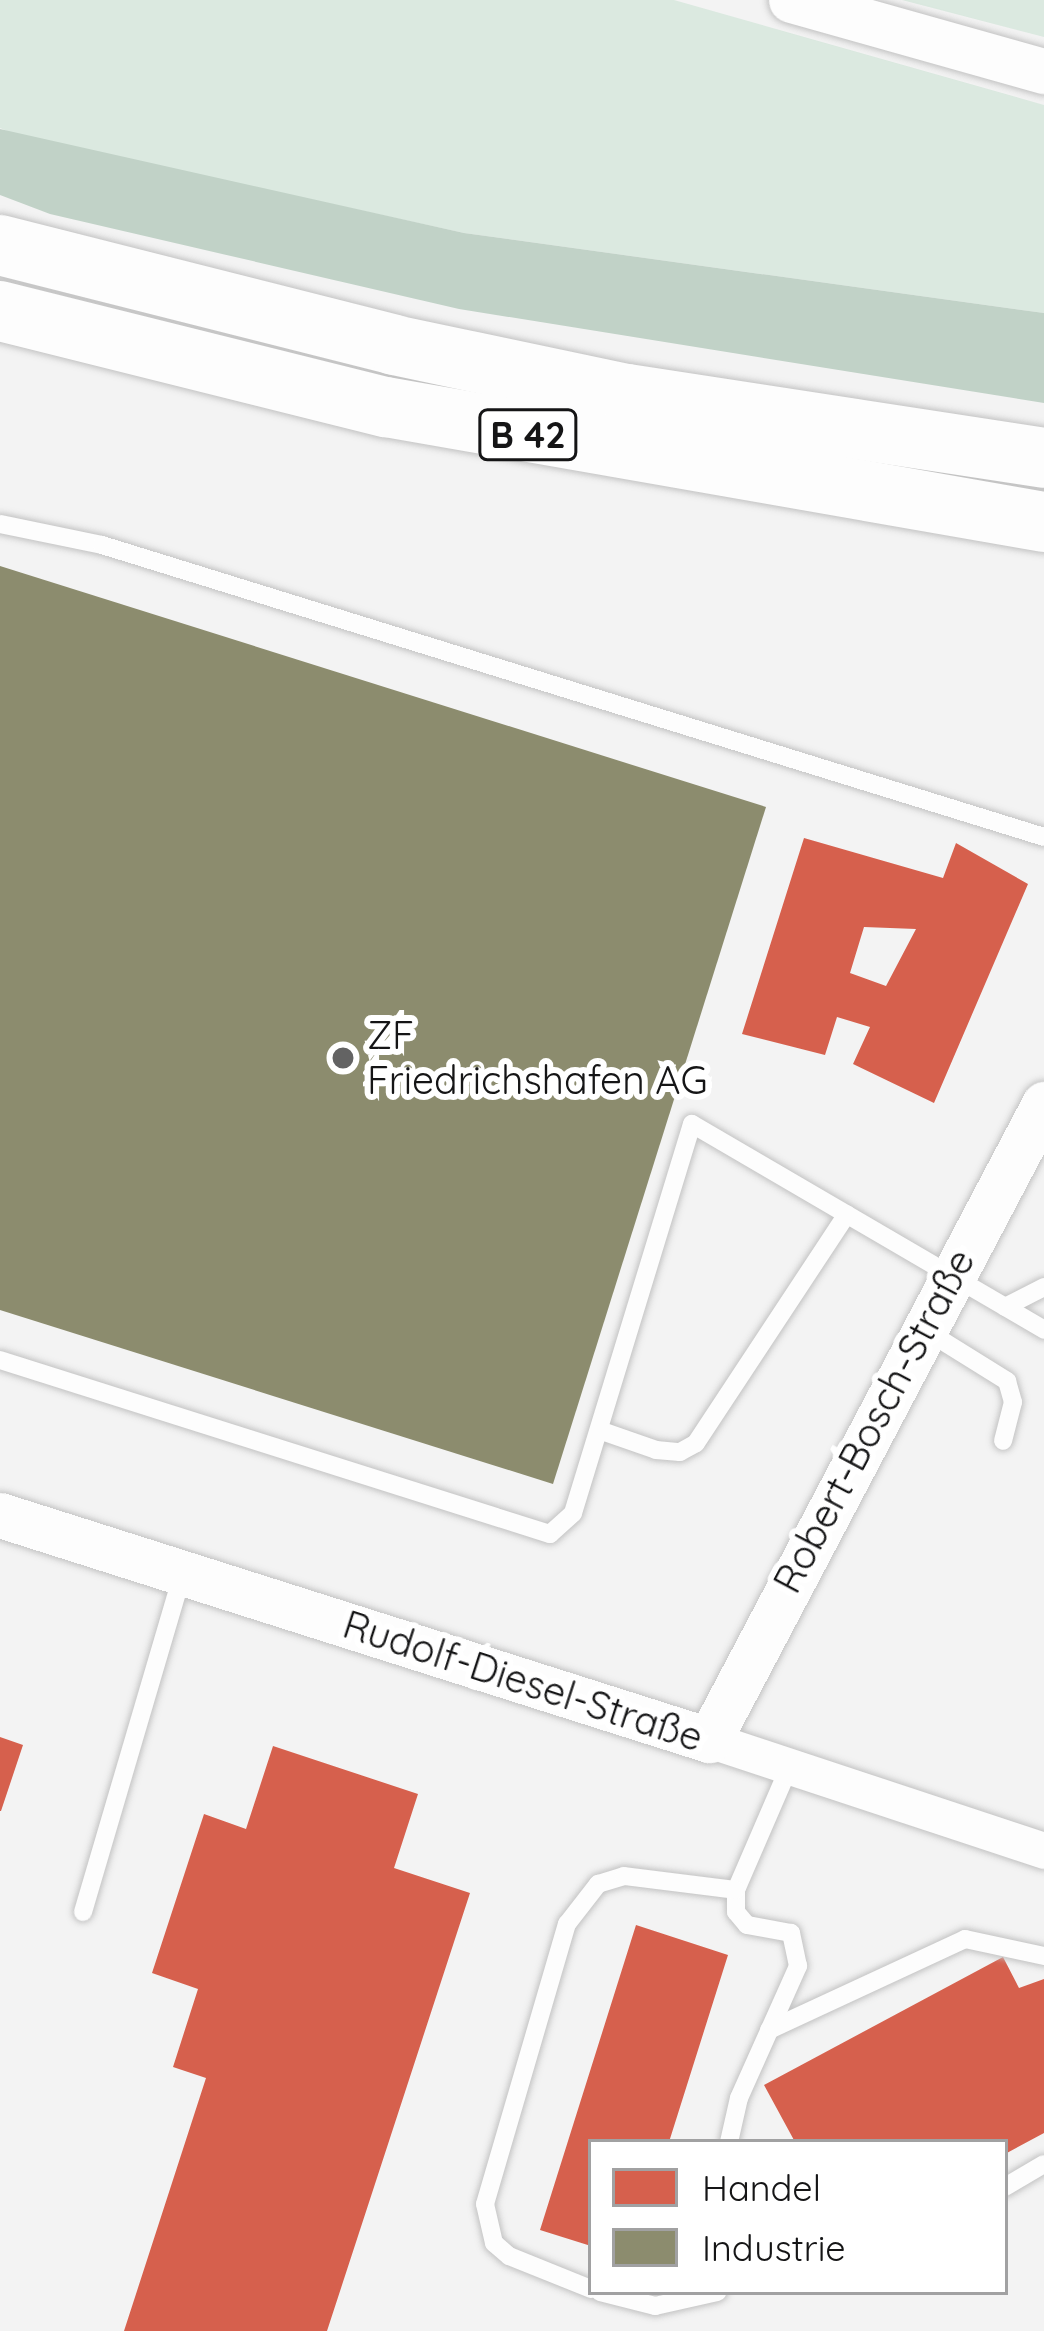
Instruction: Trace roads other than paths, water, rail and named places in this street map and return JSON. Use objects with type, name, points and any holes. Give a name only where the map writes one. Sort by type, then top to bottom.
[{"type":"highway","name":"B 42","points":[[13,244],[627,394],[1044,458]]},
{"type":"highway","name":"B 42","points":[[6,314],[386,407],[1044,522]]},
{"type":"street","points":[[791,0],[1044,71]]},
{"type":"street","name":"Robert-Bosch-Straße","points":[[709,1740],[920,1328],[1044,1104]]},
{"type":"street","name":"Rudolf-Diesel-Straße","points":[[0,1515],[790,1765],[1044,1851]]},
{"type":"lane","points":[[0,524],[103,545],[1044,837]]},
{"type":"lane","points":[[0,1360],[550,1534],[573,1513],[692,1124],[1044,1330]]},
{"type":"lane","points":[[598,1430],[656,1450],[680,1452],[696,1443],[847,1214]]},
{"type":"lane","points":[[1005,1307],[1044,1287]]},
{"type":"lane","points":[[920,1328],[1007,1382],[1013,1402],[1003,1441]]},
{"type":"lane","points":[[83,1912],[183,1573]]},
{"type":"lane","points":[[731,2139],[798,1966],[799,1945],[790,1934],[740,1919],[736,1890],[790,1765]]},
{"type":"lane","points":[[588,2288],[509,2256],[494,2243],[485,2204],[567,1924],[598,1884],[624,1876],[736,1890]]},
{"type":"lane","points":[[770,2030],[953,1942],[984,1939],[1044,1956]]},
{"type":"lane","points":[[1008,2185],[1044,2164]]},
{"type":"lane","points":[[612,2295],[656,2306],[704,2295]]},
{"type":"place","name":"ZF Friedrichshafen AG","points":[[343,1058]]}]
